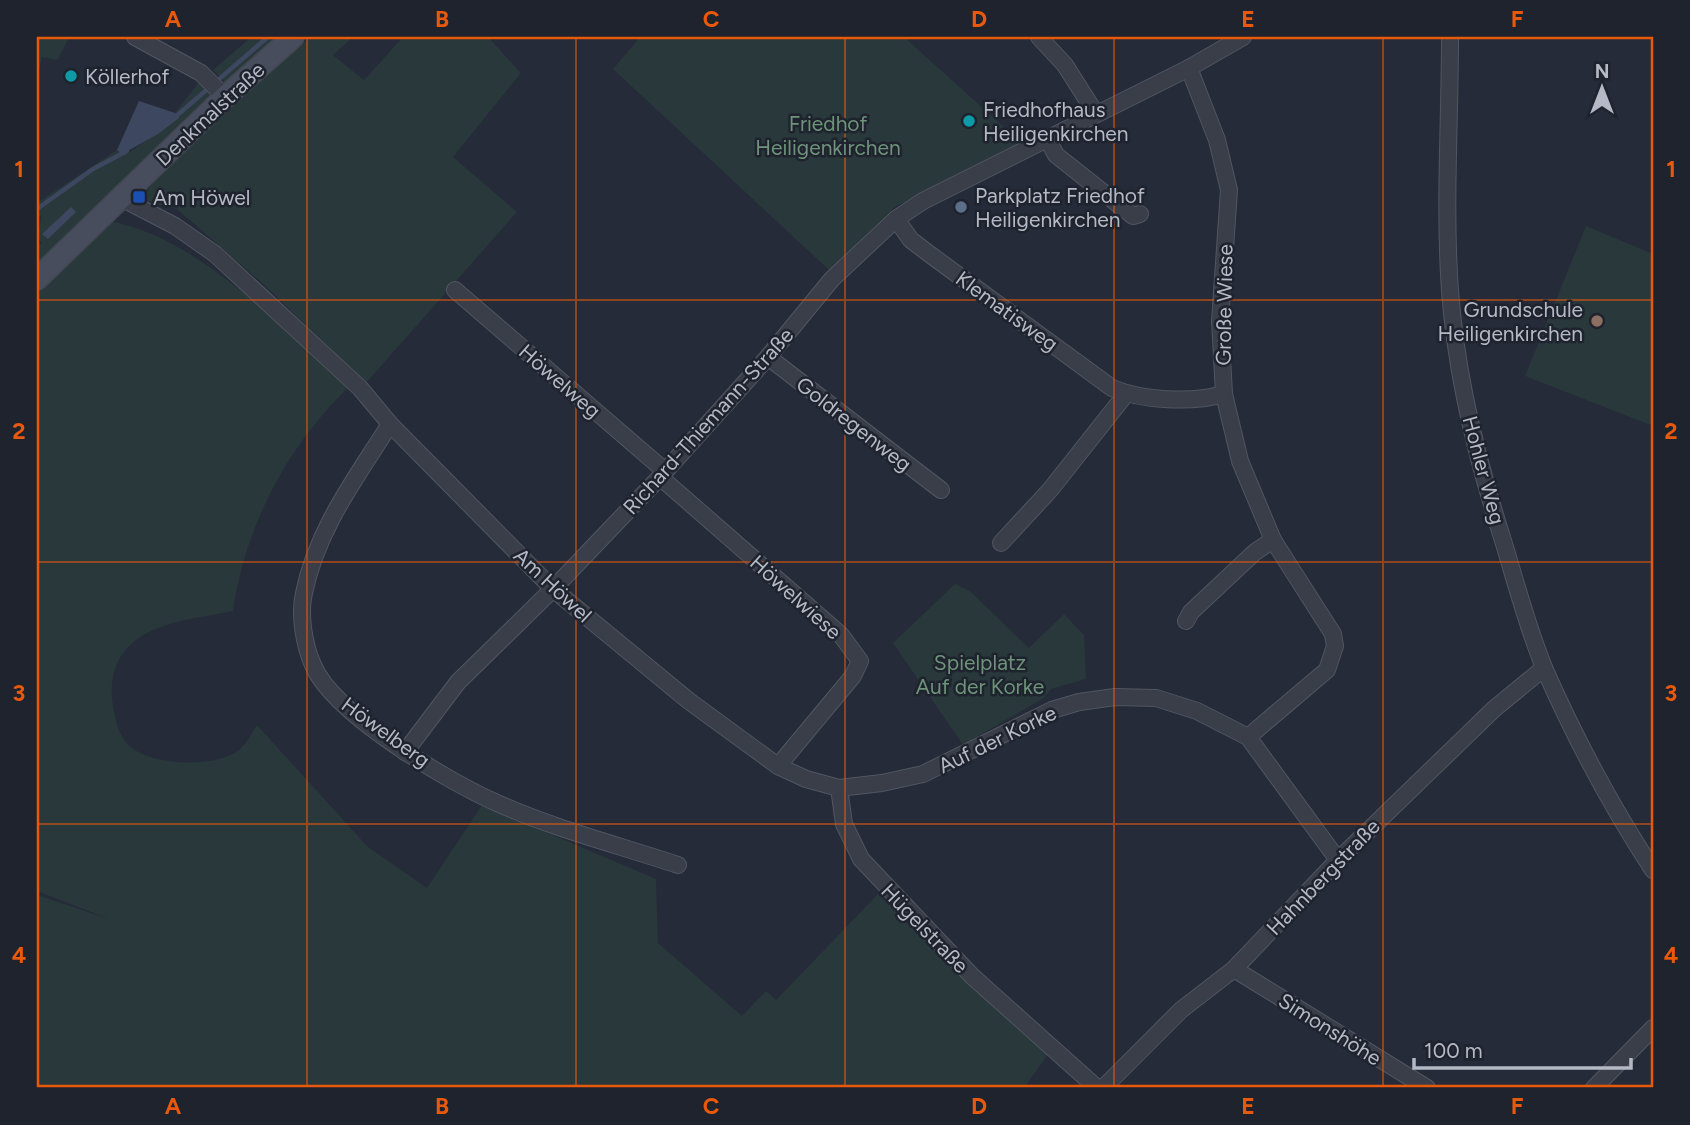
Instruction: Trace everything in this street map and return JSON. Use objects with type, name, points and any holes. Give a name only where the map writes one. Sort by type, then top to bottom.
[{"type":"main road","name":"Denkmalstraße","points":[[37,279],[121,198],[217,89],[293,37]]},
{"type":"street","points":[[135,37],[217,89]]},
{"type":"street","points":[[1039,37],[1065,65],[1096,114]]},
{"type":"street","name":"Richard-Thiemann-Straße","points":[[405,752],[458,682],[553,589],[663,474],[768,357],[832,279],[896,219],[923,201],[1189,68],[1225,41],[1243,37]]},
{"type":"street","name":"Hohler Weg","points":[[1450,37],[1446,196],[1450,292],[1458,363],[1492,510],[1544,668],[1611,807],[1653,869]]},
{"type":"street","name":"Große Wiese","points":[[1189,68],[1217,140],[1229,190],[1220,321],[1224,394],[1240,461],[1273,540],[1333,634],[1335,646],[1327,670],[1248,737]]},
{"type":"street","points":[[1048,140],[1056,155],[1133,216],[1140,214]]},
{"type":"street","name":"Am Höwel","points":[[121,198],[175,226],[215,254],[360,388],[390,424],[553,589],[689,701],[778,766]]},
{"type":"street","name":"Klematisweg","points":[[896,219],[912,240],[928,253],[1112,388],[1126,394],[1193,399],[1224,394]]},
{"type":"street","name":"Höwelweg","points":[[455,290],[663,474]]},
{"type":"street","name":"Goldregenweg","points":[[768,357],[941,491]]},
{"type":"street","points":[[1001,543],[1050,491],[1126,394]]},
{"type":"street","name":"Höwelberg","points":[[390,424],[322,532],[303,594],[304,629],[313,667],[344,706],[405,752],[496,803],[678,865]]},
{"type":"street","name":"Höwelwiese","points":[[663,474],[841,635],[860,661],[853,676],[778,766]]},
{"type":"street","points":[[1186,621],[1191,612],[1255,552],[1273,540]]},
{"type":"street","name":"Hahnbergstraße","points":[[1103,1088],[1181,1010],[1234,969],[1338,860],[1494,709],[1544,668]]},
{"type":"street","name":"Auf der Korke","points":[[839,788],[882,783],[923,774],[1052,710],[1115,697],[1156,698],[1197,711],[1248,737],[1338,860]]},
{"type":"street","points":[[778,766],[806,779],[839,788]]},
{"type":"street","name":"Hügelstraße","points":[[839,788],[844,824],[861,859],[972,976],[1097,1088]]},
{"type":"street","name":"Simonshöhe","points":[[1234,969],[1427,1088]]},
{"type":"street","points":[[1594,1088],[1653,1028]]},
{"type":"green space","points":[[37,37],[69,37],[58,60],[42,57],[37,79]]},
{"type":"green space","points":[[251,37],[282,37],[229,86],[213,70]]},
{"type":"green space","points":[[311,37],[353,37],[333,55],[364,80],[403,37],[488,37],[521,73],[453,157],[517,212],[366,383],[261,282],[177,209],[143,200],[151,186],[191,142]]},
{"type":"green space","name":"Friedhof Heiligenkirchen","points":[[640,37],[904,37],[1025,146],[896,206],[829,270],[613,69]]},
{"type":"green space","points":[[200,81],[210,92],[209,99],[37,264],[37,247],[42,243],[37,237],[42,215],[37,219],[37,203],[117,150],[127,154],[178,118],[175,113]]},
{"type":"green space","points":[[109,221],[142,230],[175,245],[207,265],[267,313],[349,387],[306,435],[272,490],[247,549],[233,611],[155,629],[134,641],[119,659],[113,680],[113,704],[119,729],[128,745],[156,759],[204,762],[232,754],[244,745],[257,725],[368,847],[427,888],[482,805],[656,879],[658,943],[742,1016],[766,991],[776,1000],[878,894],[1048,1054],[1024,1088],[37,1088],[37,895],[109,919],[37,891],[37,290]]},
{"type":"green space","points":[[1586,226],[1653,254],[1653,426],[1525,376]]},
{"type":"green space","name":"Spielplatz Auf der Korke","points":[[955,584],[971,592],[1029,648],[1064,614],[1084,635],[1086,679],[1051,689],[1044,698],[963,745],[893,643]]},
{"type":"water","points":[[139,101],[175,113],[179,118],[158,134],[122,154],[117,150]]},
{"type":"water","points":[[71,207],[76,212],[48,239],[42,234]]},
{"type":"waterway","points":[[174,118],[268,37]]},
{"type":"waterway","points":[[37,209],[93,169],[127,151]]},
{"type":"place","name":"Köllerhof","points":[[71,76]]},
{"type":"place","name":"Friedhofhaus Heiligenkirchen","points":[[969,121]]},
{"type":"place","name":"Am Höwel","points":[[139,197]]},
{"type":"place","name":"Parkplatz Friedhof Heiligenkirchen","points":[[961,207]]},
{"type":"place","name":"Grundschule Heiligenkirchen","points":[[1597,321]]}]
